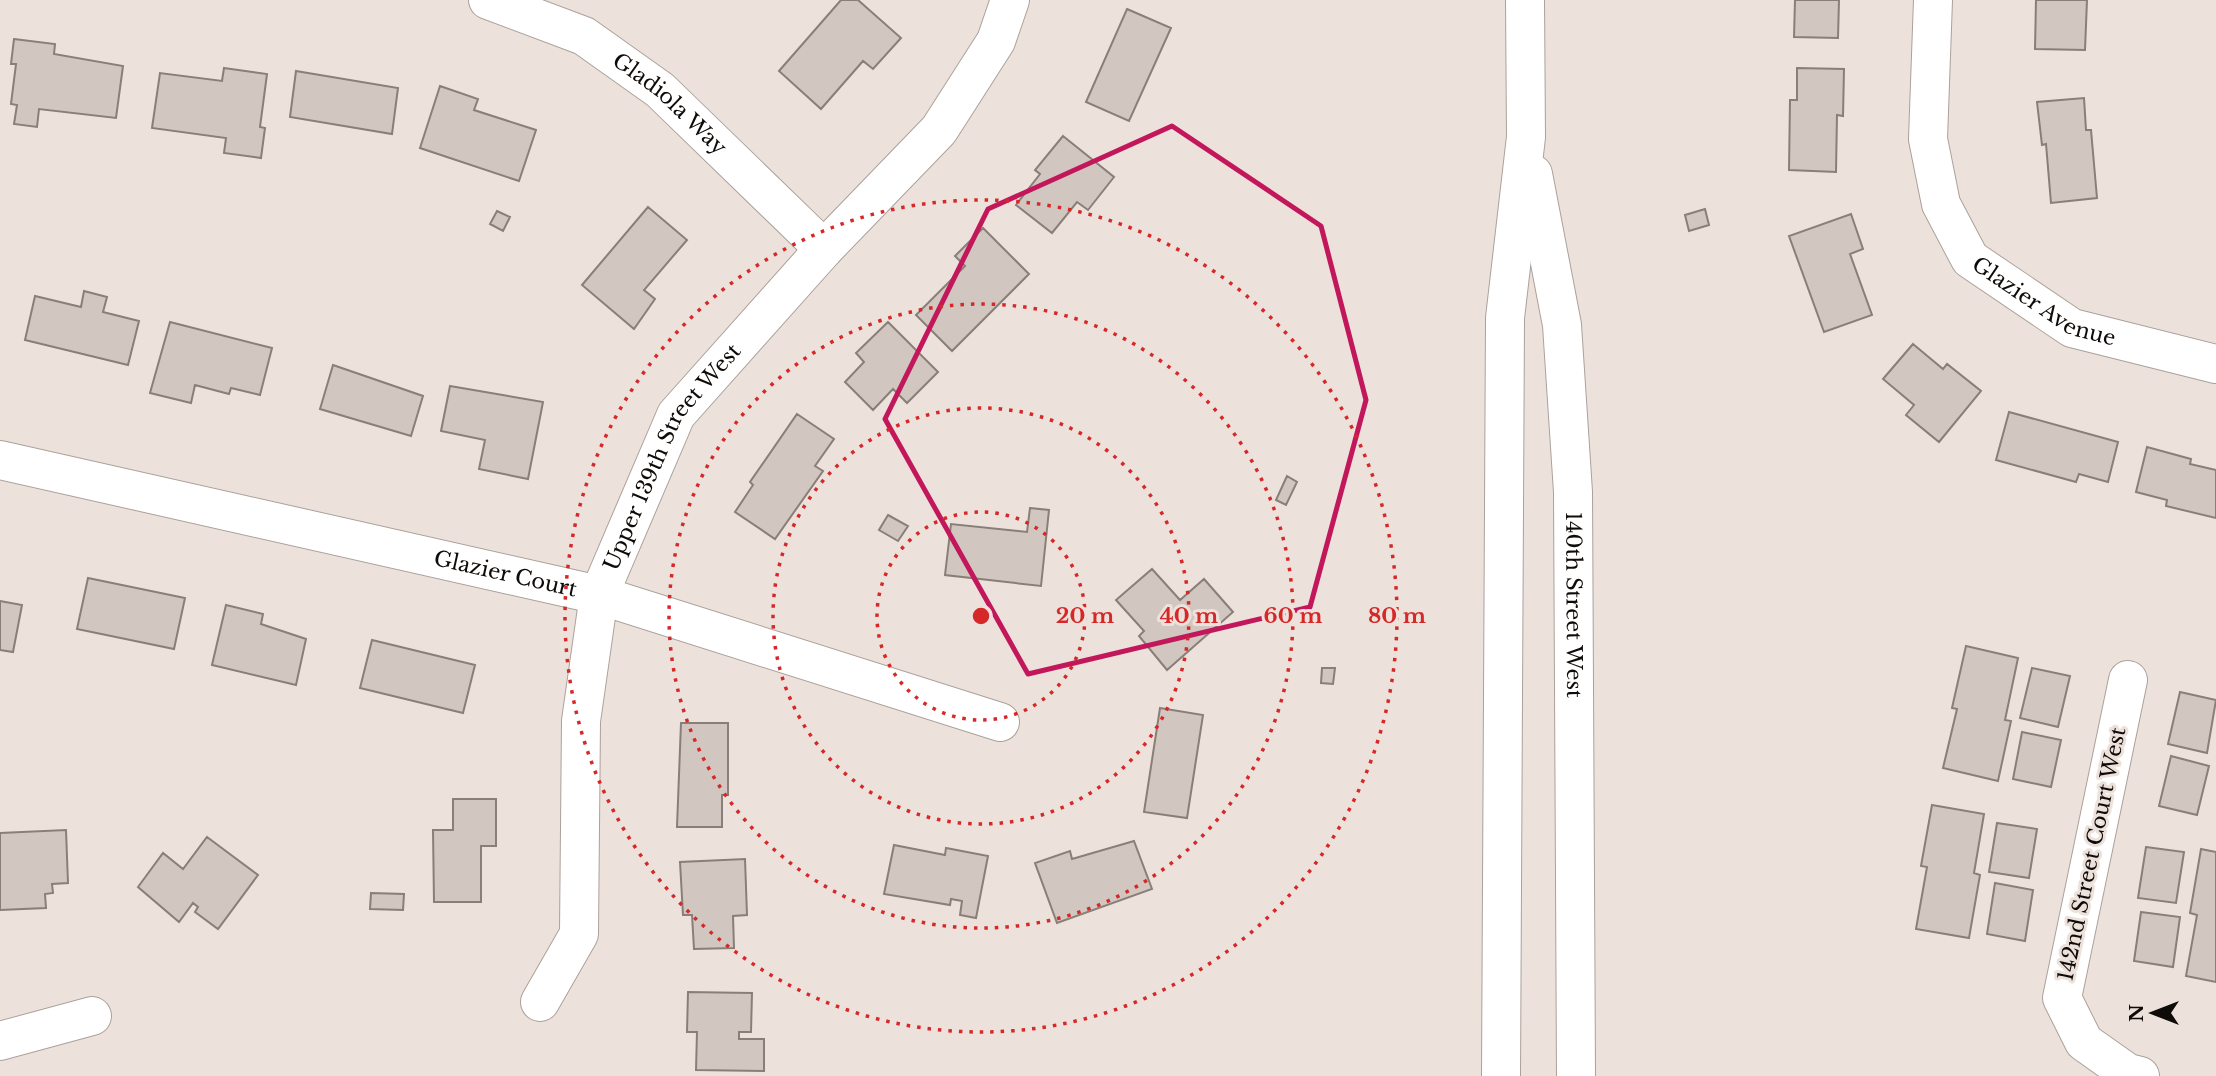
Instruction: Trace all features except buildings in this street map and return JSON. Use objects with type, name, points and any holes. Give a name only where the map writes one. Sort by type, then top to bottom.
[{"type":"street","name":"Gladiola Way","points":[[488,0],[584,36],[660,90],[824,249]]},
{"type":"street","name":"Upper 139th Street West","points":[[540,1002],[579,934],[581,721],[599,595],[676,415],[824,249],[939,130],[996,41],[1010,0]]},
{"type":"street","name":"140th Street West","points":[[1501,1076],[1505,318],[1526,137],[1525,0]]},
{"type":"street","name":"Glazier Avenue","points":[[1933,0],[1928,139],[1941,204],[1970,259],[2072,328],[2216,364]]},
{"type":"street","name":"140th Street West","points":[[1526,137],[1562,326],[1573,492],[1576,1076]]},
{"type":"street","name":"Glazier Court","points":[[0,460],[599,595],[1000,722]]},
{"type":"street","name":"142nd Street Court West","points":[[2128,680],[2062,998],[2084,1042],[2128,1073],[2140,1076]]},
{"type":"street","points":[[0,1041],[92,1016]]},
{"type":"highlighted area","points":[[1172,126],[1321,226],[1366,400],[1310,607],[1028,674],[885,419],[988,209]]}]
